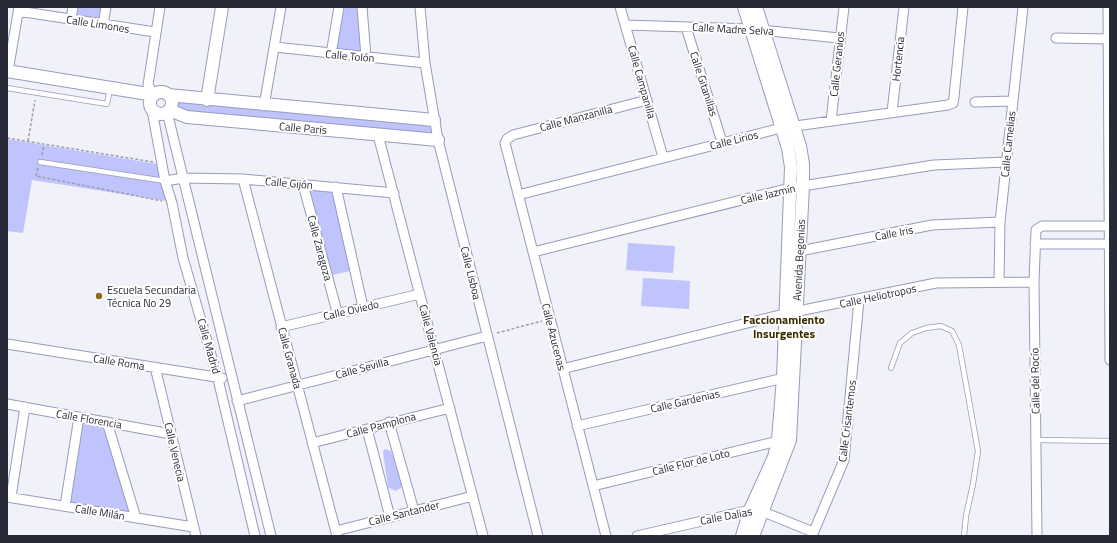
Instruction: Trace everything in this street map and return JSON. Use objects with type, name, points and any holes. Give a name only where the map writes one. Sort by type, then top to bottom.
[{"type":"street","points":[[71,20],[73,7]]},
{"type":"street","points":[[104,24],[106,7]]},
{"type":"street","points":[[154,95],[148,85],[160,7]]},
{"type":"street","points":[[207,100],[222,7]]},
{"type":"street","points":[[264,106],[281,7]]},
{"type":"street","points":[[331,54],[339,7]]},
{"type":"street","points":[[362,7],[366,57]]},
{"type":"street","name":"Calle Lisboa","points":[[420,7],[425,63],[438,140],[538,536]]},
{"type":"street","name":"Calle Campanilla","points":[[620,7],[663,157]]},
{"type":"street","name":"Avenida Begonias","points":[[742,536],[784,457],[793,253],[790,188],[791,167],[788,148],[744,7]]},
{"type":"street","name":"Avenida Begonias","points":[[756,7],[800,146],[803,164],[803,186],[793,253]]},
{"type":"street","name":"Calle Geranios","points":[[831,122],[844,7]]},
{"type":"street","name":"Hortencia","points":[[892,112],[904,7]]},
{"type":"street","name":"Calle Lirios","points":[[518,195],[781,128],[948,105],[953,102],[963,7]]},
{"type":"street","name":"Calle Camelias","points":[[999,282],[1000,222],[1023,7]]},
{"type":"street","points":[[1108,7],[1110,360]]},
{"type":"street","points":[[18,9],[8,71],[154,95],[162,92],[168,95],[172,105],[168,111],[162,114],[156,113],[152,110],[150,102],[154,95]]},
{"type":"street","name":"Calle Limones","points":[[18,9],[71,20],[155,32]]},
{"type":"street","name":"Calle Madre Selva","points":[[625,25],[750,29],[840,38]]},
{"type":"street","name":"Calle Gitanillas","points":[[686,27],[722,142]]},
{"type":"street","points":[[1056,38],[1108,38]]},
{"type":"street","name":"Calle Tolón","points":[[275,47],[425,63]]},
{"type":"street","name":"Calle París","points":[[168,95],[264,106],[434,120]]},
{"type":"street","name":"Calle Manzanilla","points":[[507,139],[513,135],[647,100]]},
{"type":"street","points":[[975,102],[1013,101]]},
{"type":"street","name":"Calle Madrid","points":[[152,110],[165,181],[172,203],[183,258],[218,379],[255,536]]},
{"type":"street","name":"Calle París","points":[[168,111],[186,117],[438,140]]},
{"type":"street","name":"Calle Madrid","points":[[168,111],[183,178],[271,536]]},
{"type":"street","name":"Calle Valencia","points":[[378,135],[483,536]]},
{"type":"street","name":"Calle Azucenas","points":[[507,139],[505,143],[506,149],[606,536]]},
{"type":"street","name":"Calle Jazmín","points":[[533,252],[790,188],[934,165],[1006,162]]},
{"type":"street","name":"Calle Gijón","points":[[165,181],[183,178],[243,180],[394,193]]},
{"type":"street","name":"Calle Granada","points":[[243,180],[336,534]]},
{"type":"street","name":"Calle Zaragoza","points":[[303,184],[337,312]]},
{"type":"street","points":[[336,187],[363,307]]},
{"type":"street","name":"Calle Iris","points":[[793,253],[932,225],[1000,222]]},
{"type":"street","name":"Calle del Rocío","points":[[1037,536],[1034,282],[1035,244],[1038,227],[1110,226]]},
{"type":"street","points":[[1035,244],[1110,244]]},
{"type":"street","name":"Calle Heliotropos","points":[[562,369],[790,314],[936,284],[1034,282]]},
{"type":"street","name":"Calle Oviedo","points":[[281,327],[337,312],[420,294]]},
{"type":"street","name":"Calle Crisantemos","points":[[812,534],[844,460],[859,300]]},
{"type":"street","name":"Calle Sevilla","points":[[237,400],[487,336]]},
{"type":"street","name":"Calle Roma","points":[[7,344],[218,379],[232,377]]},
{"type":"street","name":"Calle Venecia","points":[[155,368],[194,532]]},
{"type":"street","name":"Calle Gardenias","points":[[577,426],[788,377]]},
{"type":"street","name":"Calle Florencia","points":[[7,404],[171,434]]},
{"type":"street","points":[[9,497],[25,407]]},
{"type":"street","name":"Calle Pamplona","points":[[312,443],[368,429],[389,422],[450,408]]},
{"type":"street","points":[[65,506],[79,417]]},
{"type":"street","points":[[106,422],[136,518]]},
{"type":"street","points":[[389,422],[414,511]]},
{"type":"street","points":[[368,429],[390,517]]},
{"type":"street","name":"Calle Flor de Loto","points":[[593,486],[784,440]]},
{"type":"street","name":"Calle Santander","points":[[336,534],[390,517],[473,496]]},
{"type":"street","name":"Calle Milán","points":[[9,497],[136,518],[194,532]]},
{"type":"street","name":"Avenida Begonias","points":[[753,536],[755,510]]},
{"type":"street","name":"Calle Dalias","points":[[638,536],[755,510],[812,534]]},
{"type":"lane","points":[[7,88],[107,104],[110,87]]},
{"type":"lane","points":[[40,162],[165,181]]},
{"type":"lane","points":[[891,368],[900,343],[912,332],[940,326],[952,331],[959,345],[978,451],[966,516],[964,536]]},
{"type":"lane","points":[[1036,440],[1110,441]]},
{"type":"path","points":[[28,142],[37,92]]},
{"type":"path","points":[[7,138],[163,164]]},
{"type":"path","points":[[44,145],[36,176],[172,203]]},
{"type":"path","points":[[487,336],[549,319]]},
{"type":"shaded area","points":[[73,7],[106,7],[103,25],[71,19]]},
{"type":"shaded area","points":[[343,7],[359,7],[363,54],[336,52]]},
{"type":"shaded area","points":[[171,100],[434,120],[438,140],[176,113]]},
{"type":"shaded area","points":[[7,139],[157,164],[167,201],[32,180],[23,233],[7,231]]},
{"type":"shaded area","points":[[304,185],[335,188],[352,263],[350,271],[328,276]]},
{"type":"shaded area","points":[[628,243],[675,246],[673,273],[626,270]]},
{"type":"shaded area","points":[[643,278],[690,281],[689,309],[641,306]]},
{"type":"shaded area","points":[[79,417],[107,422],[136,518],[65,506]]},
{"type":"shaded area","points":[[385,449],[391,451],[402,482],[401,488],[395,491],[388,487],[383,452]]},
{"type":"place","name":"Escuela Secundaria Técnica No 29","points":[[99,296]]},
{"type":"district","name":"Faccionamiento Insurgentes","points":[[784,327]]}]
